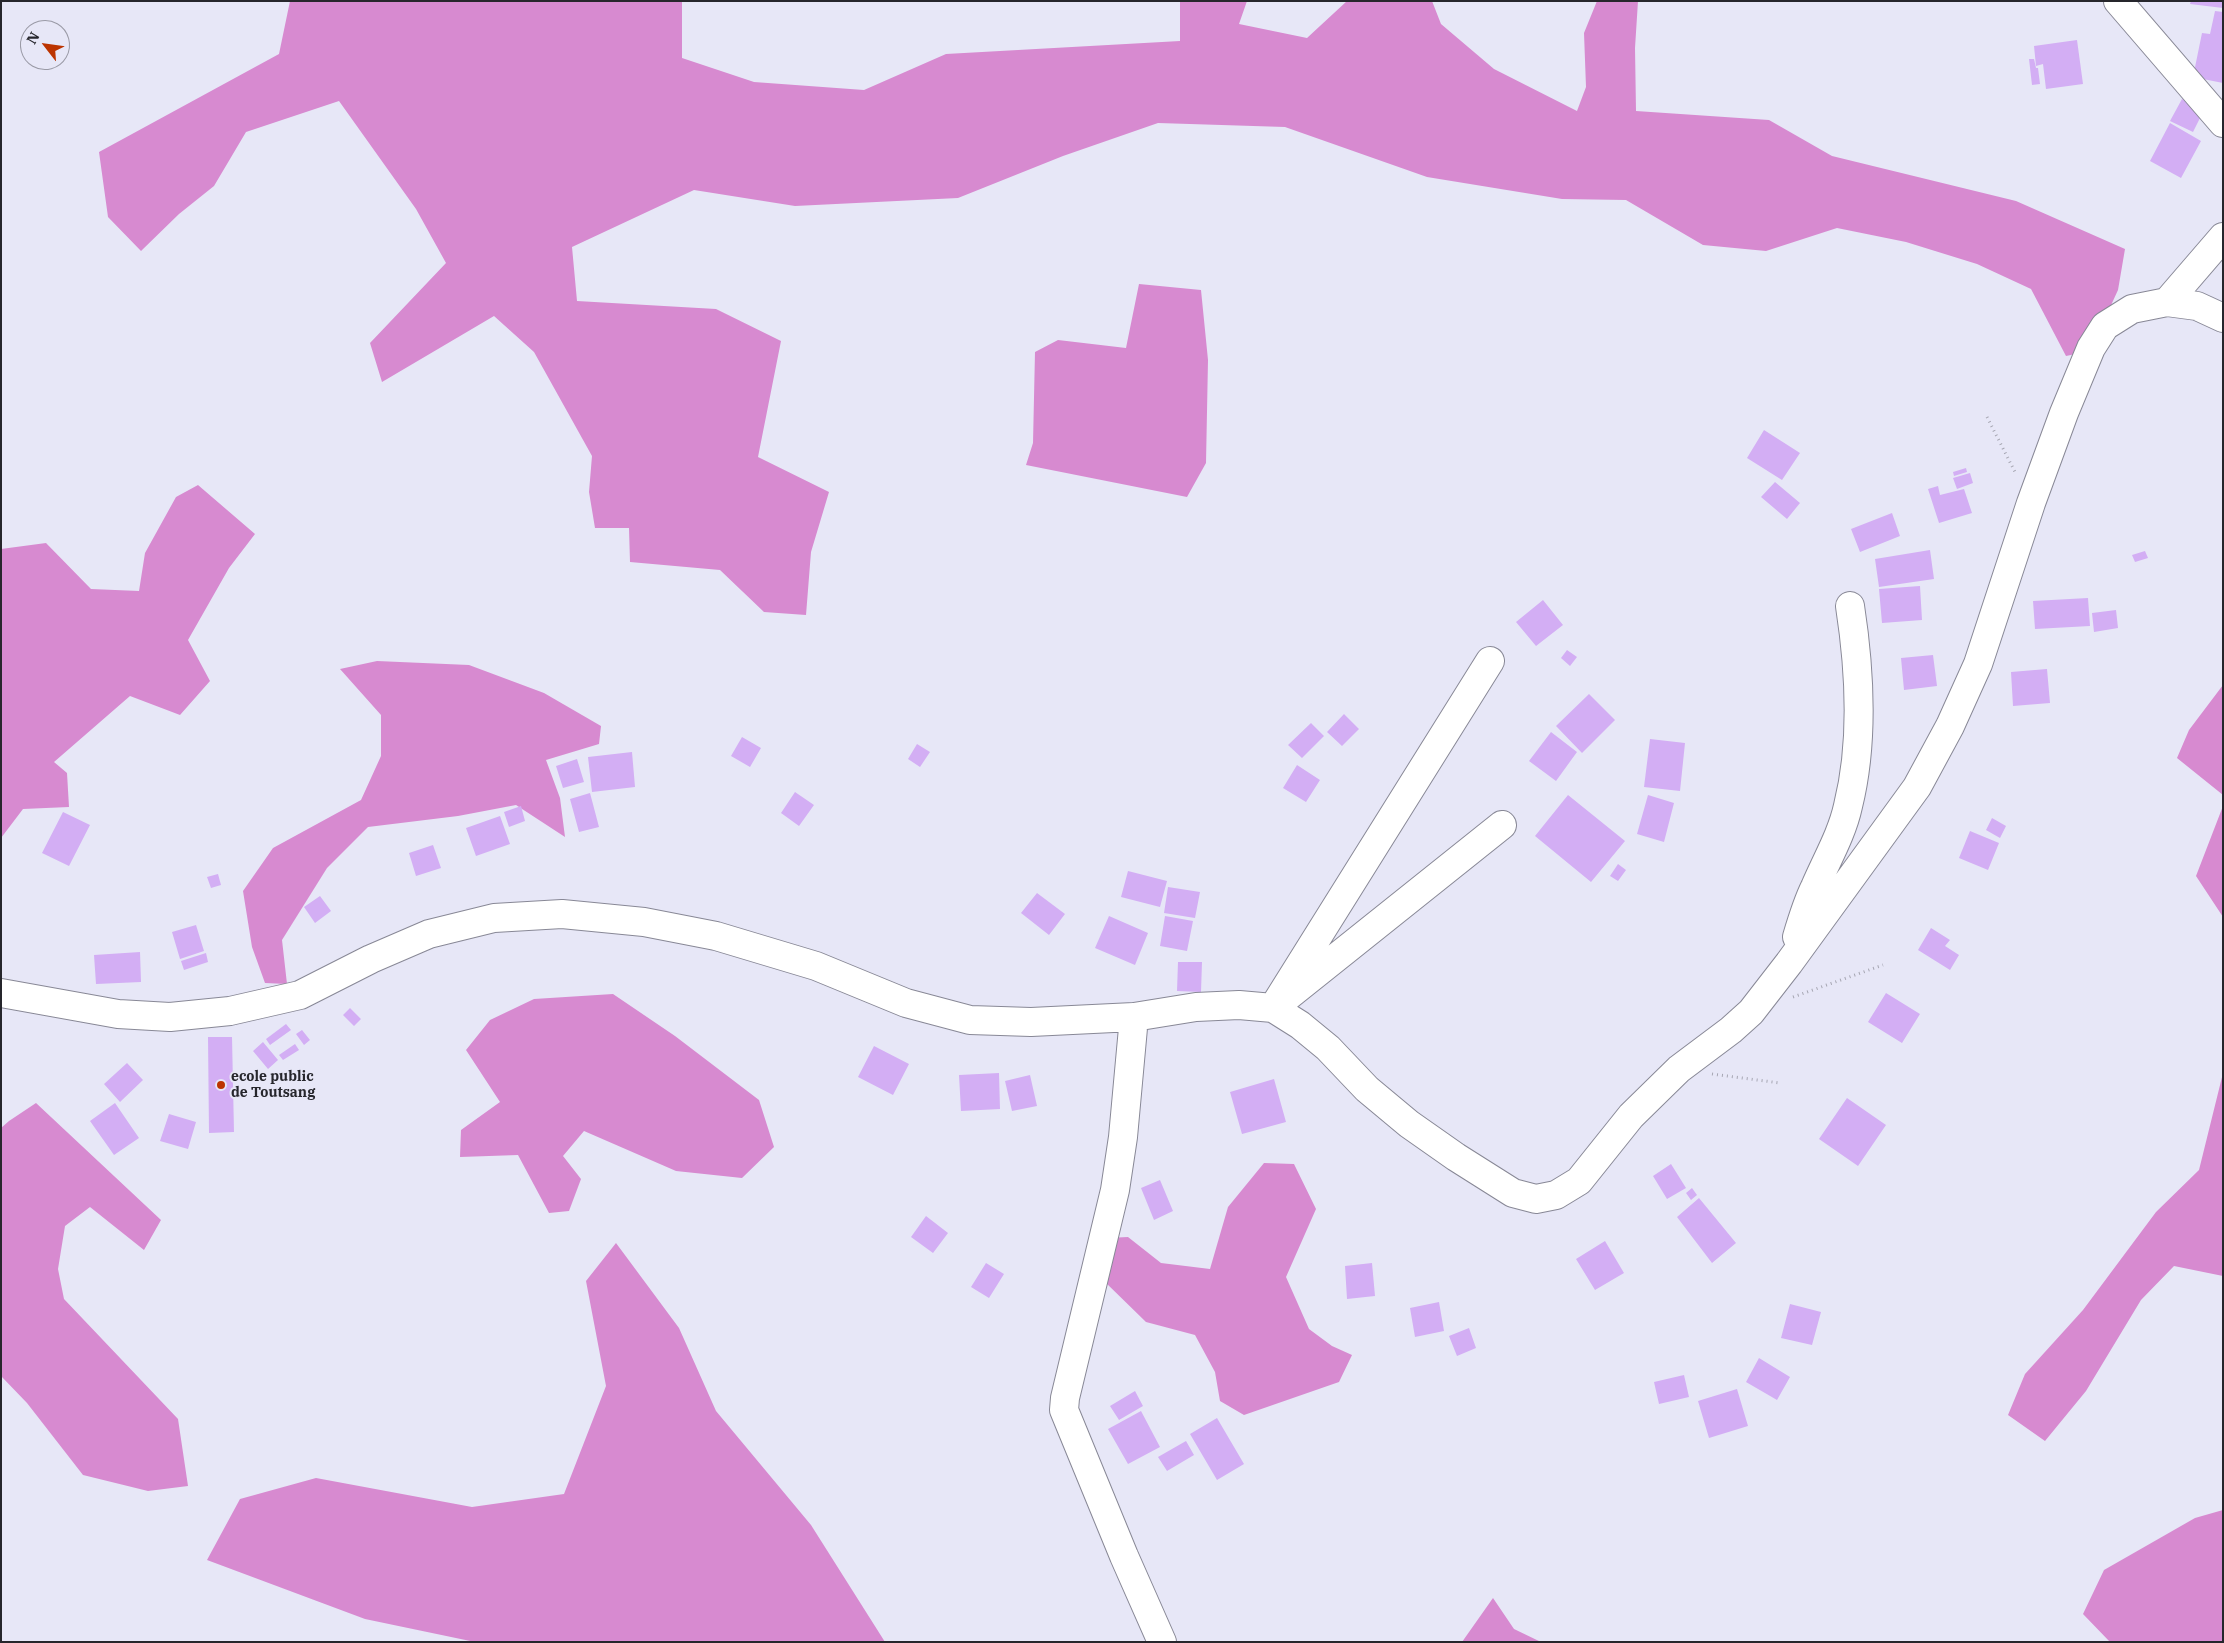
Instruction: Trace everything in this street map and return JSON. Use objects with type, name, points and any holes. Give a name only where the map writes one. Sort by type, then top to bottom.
[{"type":"street","points":[[2118,1],[2223,123]]},
{"type":"street","points":[[2167,302],[2223,236]]},
{"type":"street","points":[[1,993],[118,1014],[170,1017],[230,1011],[300,995],[370,959],[429,934],[494,918],[562,914],[644,922],[716,936],[816,966],[906,1003],[970,1020],[1030,1022],[1134,1017],[1196,1008],[1238,1005],[1273,1008],[1300,1025],[1328,1048],[1367,1090],[1416,1129],[1456,1157],[1513,1193],[1536,1199],[1556,1195],[1579,1181],[1631,1116],[1679,1069],[1730,1030],[1750,1012],[1789,963],[1917,787],[1950,726],[1978,664],[2031,503],[2091,348],[2105,326],[2132,309],[2167,302],[2197,306],[2223,318]]},
{"type":"street","points":[[1789,963],[1802,919],[1833,846],[1850,798],[1857,752],[1858,702],[1854,630],[1850,606]]},
{"type":"street","points":[[1273,1008],[1490,661]]},
{"type":"street","points":[[1273,1008],[1502,825]]},
{"type":"street","points":[[1134,1017],[1123,1137],[1115,1190],[1064,1410],[1124,1556],[1162,1642]]},
{"type":"path","points":[[1987,417],[2031,503]]},
{"type":"path","points":[[1786,1000],[1883,965]]},
{"type":"path","points":[[1679,1069],[1780,1083]]},
{"type":"shaded area","points":[[290,1],[682,1],[682,58],[754,82],[864,90],[946,54],[1180,41],[1180,1],[1247,1],[1239,24],[1307,38],[1347,1],[1432,1],[1441,24],[1494,69],[1577,111],[1586,87],[1584,33],[1597,1],[1638,1],[1635,48],[1636,111],[1769,120],[1832,156],[2016,201],[2125,249],[2118,290],[2090,351],[2066,356],[2031,289],[1977,264],[1906,242],[1837,228],[1766,251],[1703,245],[1626,200],[1562,199],[1427,177],[1285,127],[1158,123],[1063,156],[958,198],[795,206],[694,190],[572,247],[577,301],[716,309],[781,341],[758,457],[829,492],[811,552],[806,615],[764,612],[720,570],[630,562],[629,528],[595,528],[589,492],[592,456],[534,352],[494,316],[382,382],[370,343],[446,263],[416,209],[339,101],[246,132],[214,186],[179,214],[141,251],[108,217],[99,152],[279,54]]},
{"type":"shaded area","points":[[1139,284],[1201,290],[1208,360],[1206,463],[1187,497],[1026,465],[1033,443],[1035,352],[1058,340],[1126,348]]},
{"type":"shaded area","points":[[198,485],[255,534],[229,568],[188,640],[210,681],[180,715],[130,696],[54,762],[67,773],[69,807],[23,809],[1,838],[1,549],[46,543],[91,589],[139,591],[145,553],[176,497]]},
{"type":"shaded area","points":[[377,661],[469,665],[544,693],[601,726],[599,744],[546,760],[560,798],[565,837],[516,805],[458,816],[368,827],[327,868],[282,940],[287,984],[265,983],[252,947],[243,891],[273,848],[361,800],[381,756],[381,715],[340,669]]},
{"type":"shaded area","points":[[2223,685],[2223,795],[2177,758],[2189,730]]},
{"type":"shaded area","points":[[2223,806],[2223,917],[2196,876]]},
{"type":"shaded area","points":[[613,994],[675,1036],[759,1100],[774,1147],[742,1178],[676,1171],[584,1131],[563,1156],[581,1179],[569,1211],[549,1213],[518,1155],[460,1157],[461,1130],[500,1102],[466,1050],[490,1020],[534,999]]},
{"type":"shaded area","points":[[2223,1073],[2223,1276],[2174,1266],[2141,1300],[2086,1391],[2045,1441],[2008,1415],[2025,1374],[2083,1310],[2156,1212],[2199,1170]]},
{"type":"shaded area","points":[[36,1103],[161,1220],[144,1250],[90,1207],[65,1226],[58,1269],[64,1299],[178,1419],[188,1486],[148,1491],[83,1475],[27,1403],[1,1376],[1,1128]]},
{"type":"shaded area","points":[[1264,1163],[1294,1164],[1316,1209],[1286,1277],[1309,1329],[1332,1346],[1352,1355],[1339,1382],[1244,1415],[1220,1401],[1215,1372],[1195,1335],[1146,1322],[1104,1281],[1107,1238],[1128,1237],[1161,1263],[1210,1269],[1228,1207]]},
{"type":"shaded area","points":[[616,1243],[679,1328],[716,1411],[811,1525],[885,1642],[475,1642],[365,1619],[207,1560],[240,1499],[316,1478],[472,1507],[564,1494],[606,1386],[586,1281]]},
{"type":"shaded area","points":[[2223,1510],[2223,1642],[2110,1642],[2083,1614],[2104,1570],[2195,1518]]},
{"type":"shaded area","points":[[1493,1598],[1514,1629],[1541,1642],[1462,1642]]},
{"type":"building","points":[[2191,1],[2223,1],[2223,8],[2190,4]]},
{"type":"building","points":[[2215,11],[2223,12],[2223,83],[2193,77],[2202,33],[2210,34]]},
{"type":"building","points":[[2077,40],[2083,84],[2046,89],[2043,64],[2036,66],[2034,46]]},
{"type":"building","points":[[2029,59],[2034,59],[2036,68],[2038,68],[2040,84],[2032,85]]},
{"type":"building","points":[[2182,99],[2204,110],[2193,132],[2170,121]]},
{"type":"building","points":[[2170,123],[2201,141],[2181,178],[2150,161]]},
{"type":"building","points":[[1764,430],[1800,453],[1782,480],[1747,458]]},
{"type":"building","points":[[1966,468],[1967,472],[1954,476],[1953,472]]},
{"type":"building","points":[[1970,473],[1973,483],[1957,489],[1953,478]]},
{"type":"building","points":[[1775,482],[1800,503],[1787,519],[1761,497]]},
{"type":"building","points":[[1938,486],[1940,495],[1964,489],[1972,513],[1939,523],[1928,489]]},
{"type":"building","points":[[1892,513],[1900,536],[1860,552],[1851,529]]},
{"type":"building","points":[[1930,550],[1934,579],[1879,587],[1875,559]]},
{"type":"building","points":[[2145,551],[2148,558],[2135,562],[2132,555]]},
{"type":"building","points":[[1920,586],[1922,620],[1882,623],[1879,589]]},
{"type":"building","points":[[2088,598],[2090,626],[2035,629],[2033,601]]},
{"type":"building","points":[[1543,600],[1563,625],[1536,646],[1516,622]]},
{"type":"building","points":[[2116,610],[2118,628],[2094,632],[2092,613]]},
{"type":"building","points":[[1567,650],[1577,657],[1570,666],[1561,658]]},
{"type":"building","points":[[1933,655],[1937,686],[1904,690],[1901,658]]},
{"type":"building","points":[[2047,669],[2050,703],[2013,706],[2011,672]]},
{"type":"building","points":[[1589,694],[1615,720],[1582,753],[1556,726]]},
{"type":"building","points":[[1344,714],[1359,729],[1342,746],[1327,732]]},
{"type":"building","points":[[1311,723],[1324,736],[1302,758],[1288,745]]},
{"type":"building","points":[[1551,732],[1577,752],[1556,781],[1529,761]]},
{"type":"building","points":[[742,737],[761,748],[750,767],[731,756]]},
{"type":"building","points":[[1650,739],[1685,743],[1680,791],[1644,787]]},
{"type":"building","points":[[917,744],[930,752],[920,767],[908,759]]},
{"type":"building","points":[[632,752],[635,787],[592,792],[588,757]]},
{"type":"building","points":[[577,759],[584,782],[563,788],[556,766]]},
{"type":"building","points":[[1297,765],[1320,780],[1306,802],[1283,788]]},
{"type":"building","points":[[795,792],[814,805],[799,826],[781,813]]},
{"type":"building","points":[[590,793],[599,827],[579,832],[570,799]]},
{"type":"building","points":[[1568,795],[1625,841],[1591,882],[1535,836]]},
{"type":"building","points":[[1648,795],[1674,803],[1664,842],[1637,834]]},
{"type":"building","points":[[521,806],[525,821],[509,827],[504,812]]},
{"type":"building","points":[[63,812],[90,825],[69,866],[42,853]]},
{"type":"building","points":[[500,816],[510,844],[476,856],[466,828]]},
{"type":"building","points":[[1992,818],[2006,826],[2000,838],[1986,830]]},
{"type":"building","points":[[1970,831],[1999,843],[1988,870],[1959,858]]},
{"type":"building","points":[[433,845],[441,868],[416,876],[409,853]]},
{"type":"building","points":[[1618,864],[1626,870],[1618,881],[1610,876]]},
{"type":"building","points":[[1128,871],[1167,881],[1160,907],[1121,897]]},
{"type":"building","points":[[218,874],[221,885],[211,888],[207,877]]},
{"type":"building","points":[[1168,887],[1200,892],[1195,918],[1164,913]]},
{"type":"building","points":[[1037,893],[1065,914],[1049,935],[1021,913]]},
{"type":"building","points":[[320,896],[331,911],[315,923],[304,907]]},
{"type":"building","points":[[1109,916],[1148,933],[1135,965],[1095,948]]},
{"type":"building","points":[[1165,916],[1193,921],[1187,951],[1160,946]]},
{"type":"building","points":[[196,925],[204,951],[180,959],[172,932]]},
{"type":"building","points":[[1931,928],[1950,940],[1945,946],[1959,955],[1950,970],[1918,950]]},
{"type":"building","points":[[140,952],[141,982],[96,984],[94,955]]},
{"type":"building","points":[[206,953],[208,962],[184,970],[181,961]]},
{"type":"building","points":[[1178,962],[1202,962],[1201,992],[1177,991]]},
{"type":"building","points":[[1886,993],[1920,1014],[1902,1043],[1868,1022]]},
{"type":"building","points":[[350,1008],[361,1019],[354,1026],[343,1015]]},
{"type":"building","points":[[286,1024],[291,1030],[270,1045],[266,1039]]},
{"type":"building","points":[[302,1030],[310,1040],[304,1045],[296,1034]]},
{"type":"building","name":"ecole public de Toutsang","points":[[208,1037],[232,1037],[234,1132],[209,1133]]},
{"type":"building","points":[[263,1042],[278,1060],[268,1069],[253,1051]]},
{"type":"building","points":[[295,1044],[299,1050],[283,1060],[279,1055]]},
{"type":"building","points":[[874,1046],[909,1064],[893,1095],[858,1077]]},
{"type":"building","points":[[127,1063],[143,1080],[120,1102],[104,1084]]},
{"type":"building","points":[[999,1073],[1000,1109],[961,1111],[959,1075]]},
{"type":"building","points":[[1030,1075],[1037,1106],[1012,1111],[1005,1081]]},
{"type":"building","points":[[1274,1079],[1286,1122],[1242,1134],[1230,1092]]},
{"type":"building","points":[[1847,1098],[1886,1125],[1858,1166],[1819,1139]]},
{"type":"building","points":[[115,1103],[139,1138],[114,1155],[90,1121]]},
{"type":"building","points":[[169,1114],[196,1122],[188,1149],[160,1141]]},
{"type":"building","points":[[1671,1164],[1686,1188],[1667,1199],[1653,1176]]},
{"type":"building","points":[[1160,1180],[1173,1211],[1154,1220],[1141,1188]]},
{"type":"building","points":[[1692,1188],[1697,1195],[1691,1200],[1686,1193]]},
{"type":"building","points":[[1699,1198],[1736,1243],[1712,1263],[1677,1217]]},
{"type":"building","points":[[926,1216],[948,1233],[933,1253],[911,1237]]},
{"type":"building","points":[[1605,1241],[1624,1273],[1595,1290],[1576,1259]]},
{"type":"building","points":[[986,1263],[1004,1274],[989,1298],[971,1287]]},
{"type":"building","points":[[1372,1263],[1375,1296],[1347,1299],[1345,1266]]},
{"type":"building","points":[[1439,1302],[1444,1331],[1415,1337],[1410,1308]]},
{"type":"building","points":[[1790,1304],[1821,1312],[1812,1345],[1781,1338]]},
{"type":"building","points":[[1469,1328],[1476,1348],[1457,1356],[1449,1336]]},
{"type":"building","points":[[1759,1358],[1790,1377],[1777,1400],[1746,1382]]},
{"type":"building","points":[[1684,1375],[1689,1397],[1659,1404],[1654,1382]]},
{"type":"building","points":[[1737,1389],[1748,1426],[1709,1438],[1698,1401]]},
{"type":"building","points":[[1135,1391],[1143,1406],[1119,1420],[1110,1406]]},
{"type":"building","points":[[1141,1411],[1160,1447],[1128,1464],[1108,1429]]},
{"type":"building","points":[[1217,1418],[1244,1464],[1217,1480],[1190,1434]]},
{"type":"building","points":[[1186,1441],[1194,1455],[1167,1471],[1158,1457]]},
{"type":"place","name":"ecole public de Toutsang","points":[[221,1085]]}]
